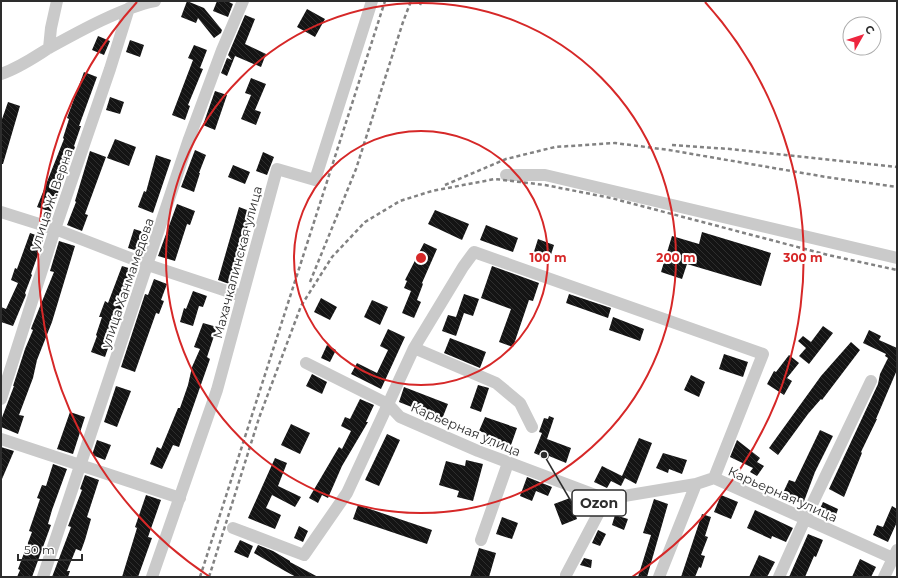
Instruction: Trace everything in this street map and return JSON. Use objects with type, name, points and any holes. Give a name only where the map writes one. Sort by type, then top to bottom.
[{"type":"street","points":[[50,48],[50,28],[57,1]]},
{"type":"street","name":"улица Ханмамедова","points":[[43,577],[207,89],[243,1]]},
{"type":"street","name":"Махачкалинская улица","points":[[152,577],[217,390],[277,169],[315,180],[372,1]]},
{"type":"street","points":[[1,74],[18,69],[50,48],[128,8],[150,2]]},
{"type":"street","name":"улица Ж. Верна","points":[[1,399],[55,229],[110,69],[128,8]]},
{"type":"street","points":[[506,175],[545,175],[897,258]]},
{"type":"street","points":[[1,212],[55,229],[148,265],[242,296]]},
{"type":"street","points":[[233,528],[304,555],[347,493],[414,348],[463,267],[474,252],[763,354],[714,478]]},
{"type":"street","points":[[414,348],[496,383],[520,403],[532,427]]},
{"type":"street","name":"Карьерная улица","points":[[306,363],[388,404],[400,416],[508,463],[606,499],[696,484],[714,478],[805,519],[896,556]]},
{"type":"street","points":[[779,577],[871,381]]},
{"type":"street","points":[[1,439],[180,498]]},
{"type":"street","points":[[481,540],[508,463]]},
{"type":"street","points":[[659,577],[696,484]]},
{"type":"street","points":[[566,575],[606,499]]},
{"type":"street","points":[[884,577],[896,556]]},
{"type":"building","points":[[187,1],[204,8],[222,30],[221,33],[214,38],[198,18],[196,23],[181,17]]},
{"type":"building","points":[[217,1],[227,1],[233,4],[228,17],[213,11]]},
{"type":"building","points":[[307,9],[325,19],[315,37],[297,27]]},
{"type":"building","points":[[245,15],[255,19],[245,44],[266,54],[261,67],[235,56],[227,76],[221,73],[227,58],[232,60],[228,55]]},
{"type":"building","points":[[98,36],[110,41],[104,55],[92,50]]},
{"type":"building","points":[[130,40],[144,45],[140,57],[126,52]]},
{"type":"building","points":[[194,45],[207,50],[200,68],[203,69],[188,105],[190,106],[185,120],[172,115],[193,60],[188,58]]},
{"type":"building","points":[[84,72],[97,77],[79,126],[81,126],[74,146],[75,147],[51,212],[37,207],[64,139],[63,138],[69,119],[67,118]]},
{"type":"building","points":[[251,78],[266,84],[255,110],[261,112],[256,125],[241,119],[251,95],[245,93]]},
{"type":"building","points":[[215,91],[227,95],[215,130],[203,125]]},
{"type":"building","points":[[110,97],[124,102],[120,114],[106,110]]},
{"type":"building","points":[[8,102],[20,106],[3,164],[1,164],[1,122]]},
{"type":"building","points":[[115,139],[136,147],[129,166],[107,158]]},
{"type":"building","points":[[195,150],[206,155],[194,192],[181,187]]},
{"type":"building","points":[[90,151],[106,157],[85,214],[88,215],[82,231],[67,225],[76,202],[75,201]]},
{"type":"building","points":[[263,152],[274,157],[267,175],[256,171]]},
{"type":"building","points":[[156,155],[171,160],[153,213],[138,207],[144,191],[146,192]]},
{"type":"building","points":[[233,165],[250,172],[245,184],[228,177]]},
{"type":"building","points":[[177,204],[195,211],[190,225],[187,224],[175,261],[158,256]]},
{"type":"building","points":[[239,207],[255,213],[251,226],[248,225],[241,247],[244,248],[232,285],[218,280]]},
{"type":"building","points":[[435,210],[469,224],[462,240],[428,224]]},
{"type":"building","points":[[486,225],[518,238],[513,252],[480,240]]},
{"type":"building","points":[[134,229],[147,233],[141,252],[128,248]]},
{"type":"building","points":[[702,232],[771,253],[761,286],[687,264],[682,279],[661,272],[672,236],[699,244]]},
{"type":"building","points":[[30,233],[44,238],[25,293],[26,295],[13,326],[1,322],[1,307],[6,309],[18,283],[11,280],[15,268],[17,269]]},
{"type":"building","points":[[538,239],[554,245],[548,264],[532,258]]},
{"type":"building","points":[[59,241],[75,246],[52,322],[37,360],[33,378],[19,415],[24,416],[18,434],[1,427],[1,420],[33,330],[31,329],[32,326],[54,272],[50,271]]},
{"type":"building","points":[[424,243],[437,249],[422,283],[423,284],[417,300],[421,302],[414,318],[402,313],[411,291],[404,288],[407,281],[405,280]]},
{"type":"building","points":[[122,266],[135,270],[105,357],[91,352],[102,317],[99,317],[105,301],[108,303]]},
{"type":"building","points":[[492,266],[539,283],[533,301],[529,300],[513,347],[499,342],[511,309],[481,298]]},
{"type":"building","points":[[154,279],[167,284],[161,300],[164,301],[159,314],[156,313],[135,372],[121,367],[145,294],[148,295]]},
{"type":"building","points":[[193,291],[207,296],[203,307],[199,306],[193,326],[180,322],[184,308],[186,309]]},
{"type":"building","points":[[464,294],[479,299],[473,316],[464,313],[456,336],[442,331],[448,315],[456,317]]},
{"type":"building","points":[[569,294],[611,308],[608,318],[566,303]]},
{"type":"building","points":[[321,298],[337,307],[330,320],[314,312]]},
{"type":"building","points":[[372,300],[388,307],[380,325],[364,317]]},
{"type":"building","points":[[613,317],[644,329],[640,341],[609,330]]},
{"type":"building","points":[[203,323],[217,327],[207,357],[210,359],[179,447],[173,445],[162,469],[150,464],[157,447],[161,449],[178,408],[180,408],[188,385],[192,367],[200,349],[194,347]]},
{"type":"building","points":[[823,326],[833,333],[809,364],[799,356],[806,348],[798,341],[803,336],[811,342]]},
{"type":"building","points":[[388,329],[405,337],[381,389],[351,374],[357,363],[377,373],[388,350],[380,346]]},
{"type":"building","points":[[869,330],[881,336],[879,340],[897,348],[897,370],[877,419],[861,452],[862,453],[844,497],[829,489],[878,384],[880,374],[888,358],[885,356],[886,354],[863,343]]},
{"type":"building","points":[[450,338],[486,352],[480,368],[444,353]]},
{"type":"building","points":[[851,342],[860,350],[822,400],[821,399],[808,414],[778,455],[769,448],[821,376]]},
{"type":"building","points":[[327,345],[336,350],[330,362],[321,358]]},
{"type":"building","points":[[724,354],[748,362],[743,377],[719,369]]},
{"type":"building","points":[[789,355],[799,363],[787,378],[792,381],[784,395],[767,384],[774,371],[776,372]]},
{"type":"building","points":[[312,374],[327,382],[322,394],[306,386]]},
{"type":"building","points":[[691,375],[705,382],[699,397],[684,390]]},
{"type":"building","points":[[478,385],[489,388],[481,412],[470,408]]},
{"type":"building","points":[[116,386],[131,391],[117,427],[104,422]]},
{"type":"building","points":[[404,387],[448,404],[442,419],[399,402]]},
{"type":"building","points":[[360,399],[374,405],[366,422],[368,422],[342,466],[328,498],[322,495],[318,503],[309,498],[339,447],[342,449],[351,431],[341,426],[345,417],[350,419]]},
{"type":"building","points":[[70,412],[85,417],[73,454],[57,449]]},
{"type":"building","points":[[549,416],[554,418],[547,439],[571,448],[566,463],[549,456],[548,459],[534,453],[542,433],[539,432],[544,418],[548,419]]},
{"type":"building","points":[[485,417],[517,428],[511,445],[501,442],[499,449],[481,443],[485,433],[479,431]]},
{"type":"building","points":[[291,424],[310,433],[300,454],[281,445]]},
{"type":"building","points":[[820,430],[833,436],[815,472],[803,504],[782,495],[789,480],[795,482]]},
{"type":"building","points":[[387,434],[400,440],[379,486],[365,480]]},
{"type":"building","points":[[639,438],[652,443],[636,484],[625,478],[621,486],[611,481],[607,488],[594,482],[602,466],[622,476]]},
{"type":"building","points":[[97,440],[111,445],[105,460],[92,455]]},
{"type":"building","points":[[737,440],[760,458],[757,462],[764,466],[757,476],[750,472],[753,468],[730,457]]},
{"type":"building","points":[[1,447],[14,451],[2,479],[1,479]]},
{"type":"building","points":[[663,453],[687,460],[682,474],[669,469],[668,473],[656,468]]},
{"type":"building","points":[[275,458],[287,463],[278,486],[301,497],[295,507],[272,495],[266,508],[281,515],[275,529],[248,518]]},
{"type":"building","points":[[466,460],[483,464],[473,501],[457,497],[459,491],[439,485],[446,461],[465,466]]},
{"type":"building","points":[[53,464],[67,469],[48,524],[51,525],[32,577],[17,577],[20,570],[18,569],[32,532],[29,531],[40,499],[37,498],[42,485],[46,486]]},
{"type":"building","points":[[85,475],[99,480],[87,517],[91,519],[85,540],[81,551],[76,549],[67,571],[70,571],[68,577],[52,577],[71,527],[68,526],[82,490],[80,489]]},
{"type":"building","points":[[527,477],[552,487],[548,496],[536,491],[532,501],[520,496]]},
{"type":"building","points":[[146,495],[161,500],[148,537],[152,538],[138,577],[122,577],[137,528],[135,527]]},
{"type":"building","points":[[721,495],[738,502],[731,519],[714,512]]},
{"type":"building","points":[[570,498],[577,519],[562,525],[554,504]]},
{"type":"building","points":[[654,499],[668,504],[647,577],[638,577],[651,535],[643,533]]},
{"type":"building","points":[[823,502],[838,509],[835,518],[819,511]]},
{"type":"building","points":[[358,505],[432,530],[427,544],[353,519]]},
{"type":"building","points":[[892,506],[897,509],[897,522],[888,542],[873,535],[877,525],[883,527]]},
{"type":"building","points":[[755,510],[793,528],[786,542],[772,536],[771,539],[747,528]]},
{"type":"building","points":[[702,514],[711,517],[705,536],[708,537],[701,555],[705,556],[701,568],[699,567],[695,577],[681,577]]},
{"type":"building","points":[[615,515],[628,519],[624,530],[612,525]]},
{"type":"building","points":[[502,517],[518,523],[512,539],[496,534]]},
{"type":"building","points":[[299,526],[308,531],[303,542],[294,538]]},
{"type":"building","points":[[598,530],[606,534],[600,546],[592,543]]},
{"type":"building","points":[[808,534],[823,540],[816,557],[814,556],[805,577],[789,577]]},
{"type":"building","points":[[240,540],[253,546],[248,558],[234,552]]},
{"type":"building","points":[[258,545],[273,551],[318,577],[296,577],[254,553]]},
{"type":"building","points":[[479,548],[496,553],[489,577],[470,577]]},
{"type":"building","points":[[759,555],[775,562],[767,577],[749,577]]},
{"type":"building","points":[[584,558],[592,560],[591,568],[580,565]]},
{"type":"building","points":[[860,559],[876,567],[871,577],[852,577]]},
{"type":"railway","points":[[200,577],[385,1]]},
{"type":"railway","points":[[310,282],[356,169],[411,1]]},
{"type":"railway","points":[[420,5],[422,1]]},
{"type":"railway","points":[[445,185],[506,159],[555,147],[615,143],[669,150],[826,177],[897,187]]},
{"type":"railway","points":[[672,145],[730,149],[897,167]]},
{"type":"railway","points":[[209,577],[259,418],[301,306],[332,257],[365,222],[400,201],[432,191],[495,179],[545,185],[611,198],[828,255],[897,270]]},
{"type":"place","name":"Ozon","points":[[544,455]]}]
